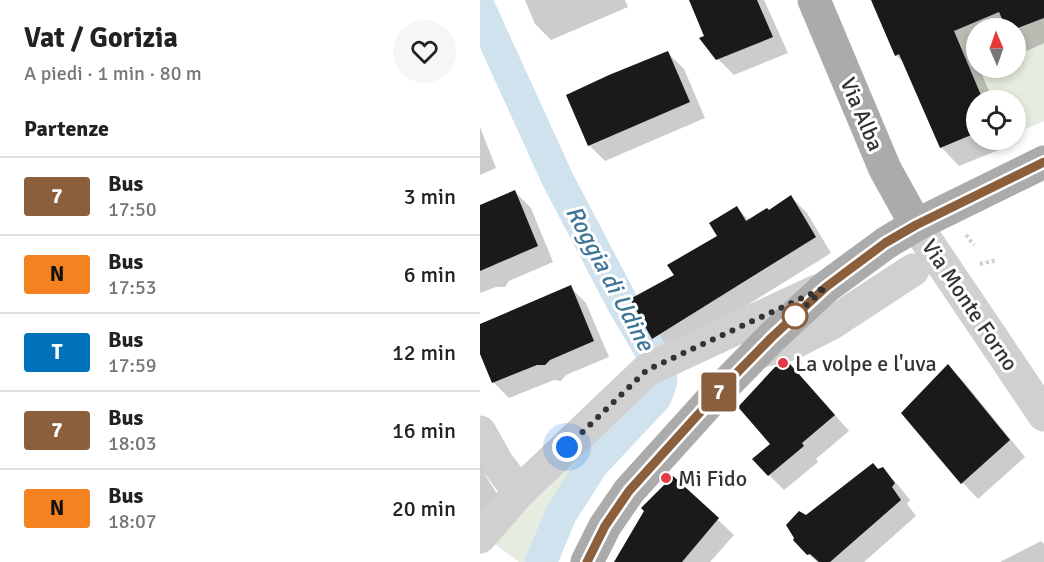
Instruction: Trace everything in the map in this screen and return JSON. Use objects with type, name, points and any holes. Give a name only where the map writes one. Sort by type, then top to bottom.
[{"type":"main road","name":"Via Alba","points":[[814,0],[885,169],[916,225]]},
{"type":"main road","points":[[587,562],[605,526],[629,491],[723,387],[826,287],[885,243],[916,225],[1044,162]]},
{"type":"street","name":"Via Monte Forno","points":[[916,225],[1044,415]]},
{"type":"street","points":[[758,352],[791,344],[832,323],[913,270]]},
{"type":"street","points":[[480,537],[519,492],[658,365],[826,287]]},
{"type":"street","points":[[480,432],[498,464],[519,492]]},
{"type":"path","points":[[979,264],[997,260]]},
{"type":"shaded area","points":[[999,12],[1002,18],[985,18]]},
{"type":"shaded area","points":[[1044,18],[1044,121],[1026,129],[1026,90],[979,90],[974,78],[1026,78],[1026,26]]},
{"type":"shaded area","points":[[966,26],[966,60],[954,31]]},
{"type":"shaded area","points":[[651,380],[654,383],[586,456],[557,511],[534,562],[519,562],[491,541],[577,450]]},
{"type":"building","points":[[689,0],[757,0],[773,37],[716,60],[699,38],[704,36]]},
{"type":"building","points":[[871,0],[1044,0],[1044,18],[1026,25],[1026,18],[1002,18],[999,12],[985,18],[966,18],[966,26],[954,31],[966,60],[966,78],[974,78],[979,90],[966,90],[966,137],[940,148],[899,54],[895,56]]},
{"type":"building","points":[[668,51],[690,102],[588,146],[566,95]]},
{"type":"building","points":[[515,190],[538,246],[480,271],[480,205]]},
{"type":"building","points":[[791,195],[816,237],[652,339],[630,299],[674,275],[667,265],[717,236],[709,223],[737,206],[746,221],[767,208],[769,210]]},
{"type":"building","points":[[571,285],[594,341],[550,360],[545,365],[537,365],[492,383],[480,354],[480,324]]},
{"type":"building","points":[[790,364],[835,415],[802,443],[804,446],[768,476],[752,459],[770,444],[738,407],[775,367]]},
{"type":"building","points":[[948,364],[1010,440],[961,484],[901,413]]},
{"type":"building","points":[[873,463],[878,469],[883,467],[895,483],[892,487],[901,500],[830,562],[819,562],[810,554],[807,555],[793,540],[786,525],[799,511],[806,515]]},
{"type":"building","points":[[673,476],[719,518],[682,562],[614,562],[644,511],[641,508]]},
{"type":"waterway","name":"Roggia di Udine","points":[[480,9],[558,180],[623,304],[659,365],[661,375],[655,398],[593,464],[561,514],[541,562]]},
{"type":"bus line","name":"7","points":[[587,562],[605,526],[629,491],[723,387],[826,287],[885,243],[916,225],[1044,162]]},
{"type":"place","name":"La volpe e l'uva","points":[[783,363]]},
{"type":"place","name":"Mi Fido","points":[[666,478]]},
{"type":"route","points":[[567,447],[647,370],[826,287],[795,316]]}]
